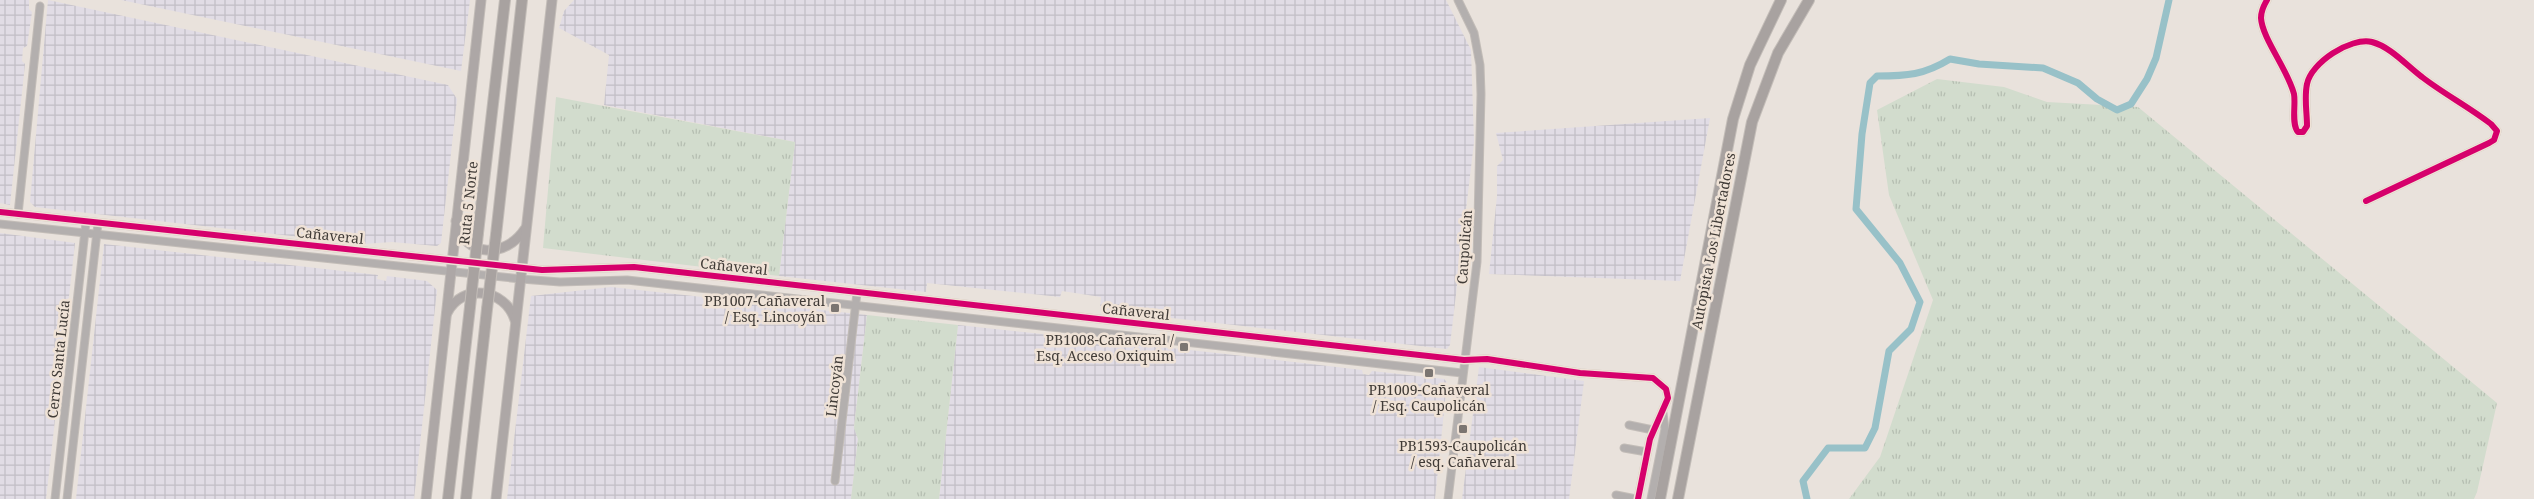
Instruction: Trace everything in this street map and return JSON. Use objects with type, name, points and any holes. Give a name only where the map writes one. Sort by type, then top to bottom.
[{"type":"highway","name":"Ruta 5 Norte","points":[[448,499],[504,0]]},
{"type":"highway","points":[[466,499],[522,0]]},
{"type":"highway","name":"Autopista Los Libertadores","points":[[1660,499],[1733,118],[1750,65],[1781,0]]},
{"type":"highway","name":"Autopista Los Libertadores","points":[[1678,499],[1747,140],[1757,103],[1778,53],[1809,0]]},
{"type":"main road","points":[[426,499],[449,272],[480,0]]},
{"type":"main road","points":[[496,499],[552,0]]},
{"type":"main road","points":[[456,216],[458,227],[466,240],[486,250],[496,250],[511,245],[527,226]]},
{"type":"main road","points":[[446,315],[453,303],[463,296],[474,293],[486,293],[506,303],[516,322]]},
{"type":"street","name":"Caupolicán","points":[[1448,499],[1477,256],[1482,94],[1480,65],[1474,33],[1458,0]]},
{"type":"street","points":[[2267,0],[2261,18],[2266,34],[2291,84],[2295,104],[2295,126],[2298,132],[2303,132],[2306,126],[2307,84],[2316,66],[2333,53],[2363,41],[2372,42],[2390,52],[2423,78],[2491,124],[2497,131],[2494,140],[2489,143],[2366,201]]},
{"type":"street","points":[[18,214],[40,6]]},
{"type":"street","name":"Cañaveral","points":[[0,212],[522,268],[559,270],[634,267],[1464,360],[1487,359],[1580,373],[1653,378],[1666,389],[1668,398],[1662,412]]},
{"type":"street","name":"Cerro Santa Lucía","points":[[55,499],[86,222]]},
{"type":"street","name":"Cerro Santa Lucía","points":[[67,499],[98,223]]},
{"type":"street","name":"Cañaveral","points":[[0,224],[521,279],[560,282],[627,280],[1462,373]]},
{"type":"street","name":"Lincoyán","points":[[835,482],[857,293]]},
{"type":"street","points":[[1616,495],[1637,499],[1653,430],[1662,412]]},
{"type":"street","points":[[1651,499],[1665,429],[1662,412]]},
{"type":"street","points":[[1629,425],[1653,430]]},
{"type":"street","points":[[1624,448],[1647,452]]},
{"type":"shaded area","points":[[0,0],[29,0],[29,9],[32,12],[27,46],[23,48],[22,61],[25,64],[10,205],[0,203]]},
{"type":"shaded area","points":[[48,0],[448,85],[457,99],[441,243],[437,246],[392,242],[363,244],[35,207],[30,202]]},
{"type":"shaded area","points":[[121,0],[470,0],[461,71]]},
{"type":"shaded area","points":[[574,0],[1446,0],[1471,50],[1474,142],[1450,345],[1447,349],[1100,310],[1101,297],[1062,291],[1060,297],[927,283],[926,292],[779,276],[795,142],[604,105],[609,55],[559,28],[564,11]]},
{"type":"shaded area","points":[[1710,118],[1680,281],[1489,274],[1497,196],[1497,166],[1503,160],[1496,133]]},
{"type":"shaded area","points":[[0,233],[75,243],[46,499],[0,499]]},
{"type":"shaded area","points":[[104,244],[378,275],[377,279],[386,281],[387,276],[427,281],[437,290],[414,499],[76,499]]},
{"type":"shaded area","points":[[611,287],[867,315],[854,427],[858,439],[851,499],[507,499],[531,296]]},
{"type":"shaded area","points":[[958,325],[1362,370],[1363,374],[1369,375],[1372,371],[1444,379],[1447,382],[1435,499],[939,499]]},
{"type":"shaded area","points":[[1479,367],[1584,381],[1569,499],[1462,499]]},
{"type":"green space","points":[[1937,79],[2004,87],[2047,102],[2138,107],[2497,403],[2474,499],[1849,499],[1880,457],[1933,300],[1889,195],[1877,110]]},
{"type":"green space","points":[[556,97],[795,142],[779,276],[543,248]]},
{"type":"green space","points":[[867,315],[958,325],[939,499],[851,499],[858,439],[854,428]]},
{"type":"waterway","points":[[1807,499],[1803,481],[1828,448],[1865,448],[1875,428],[1889,351],[1911,329],[1920,302],[1900,263],[1856,209],[1862,134],[1870,83],[1877,76],[1915,74],[1950,59],[1979,64],[2043,68],[2078,83],[2097,99],[2117,110],[2131,104],[2147,79],[2156,58],[2169,0]]},
{"type":"cycle path","points":[[2267,0],[2261,18],[2262,26],[2291,85],[2294,94],[2295,124],[2298,132],[2303,132],[2307,126],[2306,89],[2310,76],[2333,53],[2353,44],[2363,42],[2372,42],[2386,48],[2416,73],[2491,124],[2497,131],[2494,140],[2489,143],[2366,201]]},
{"type":"cycle path","points":[[0,212],[542,270],[634,267],[1464,360],[1487,359],[1580,373],[1653,378],[1666,389],[1668,398],[1650,439],[1638,499]]},
{"type":"place","name":"PB1007-Cañaveral / Esq. Lincoyán","points":[[835,308]]},
{"type":"place","name":"PB1008-Cañaveral / Esq. Acceso Oxiquim","points":[[1184,347]]},
{"type":"place","name":"PB1009-Cañaveral / Esq. Caupolicán","points":[[1429,373]]},
{"type":"place","name":"PB1593-Caupolicán / esq. Cañaveral","points":[[1463,429]]}]
